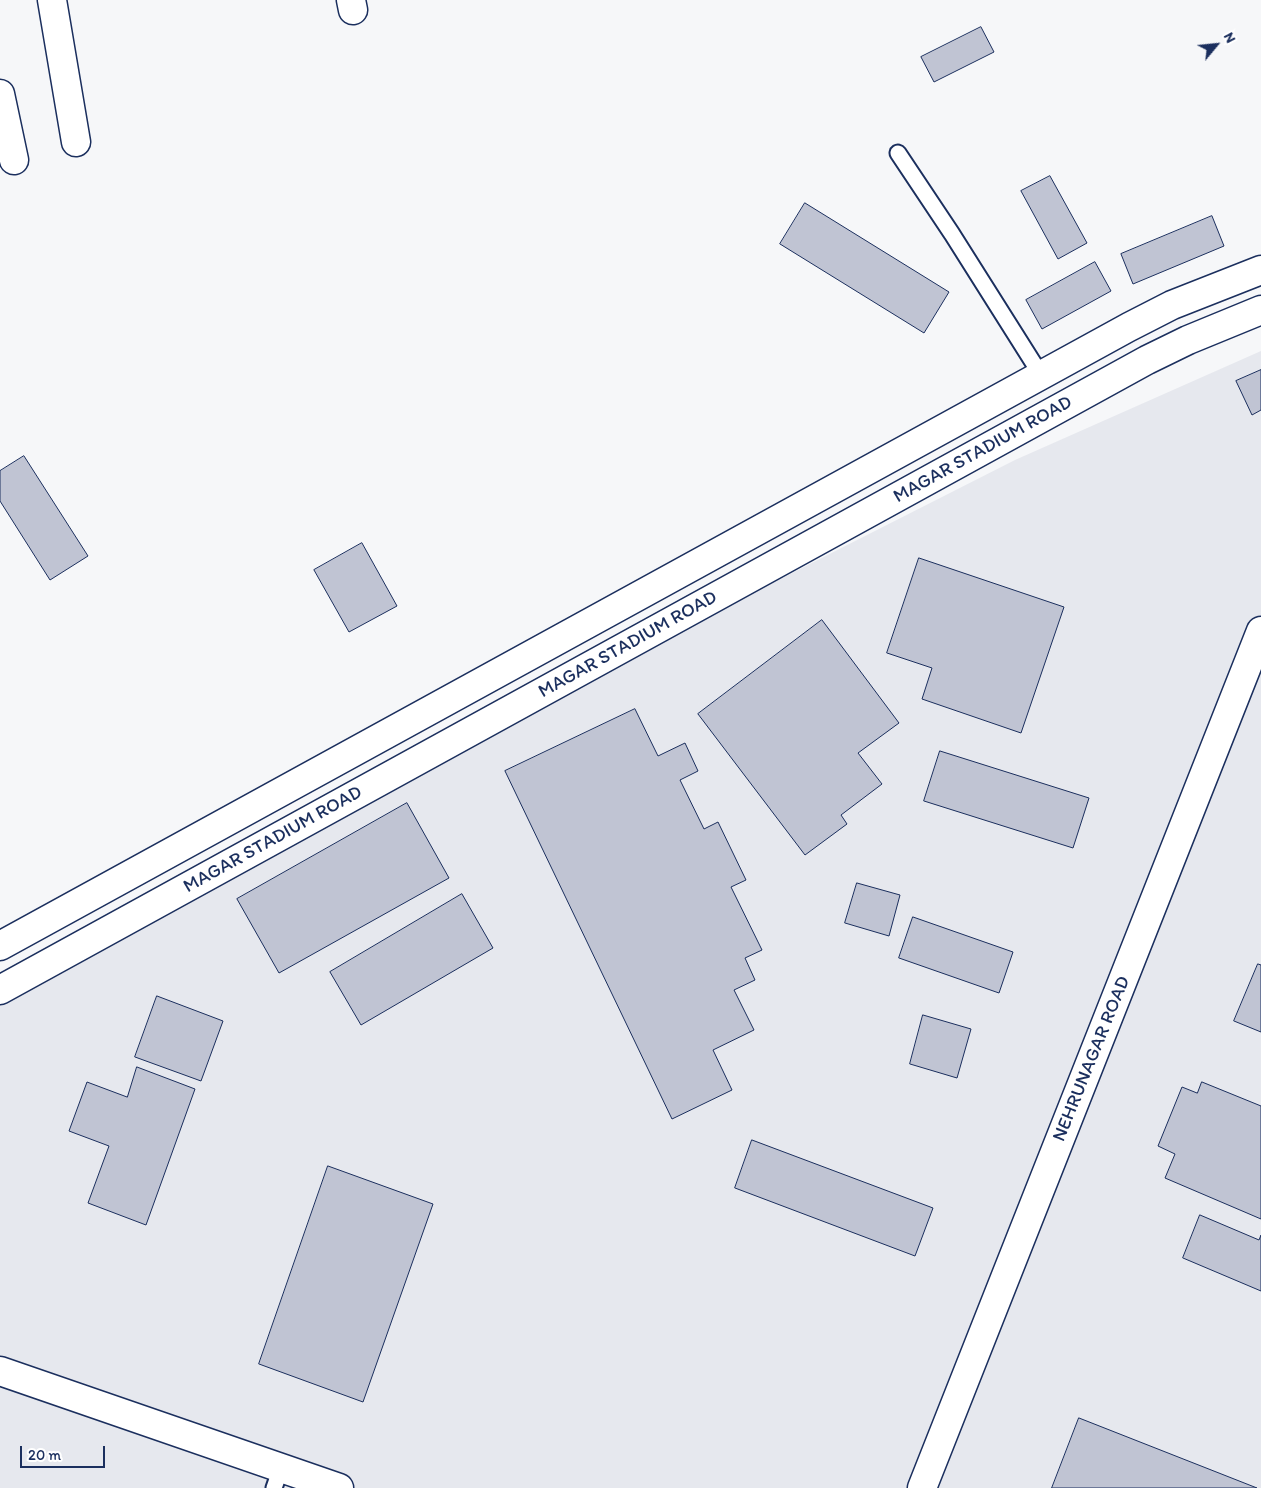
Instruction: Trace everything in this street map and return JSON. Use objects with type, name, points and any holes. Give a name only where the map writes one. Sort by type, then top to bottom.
[{"type":"street","points":[[52,0],[76,142]]},
{"type":"street","points":[[0,94],[14,160]]},
{"type":"street","name":"MAGAR STADIUM ROAD","points":[[0,946],[1041,374],[1172,305],[1261,270]]},
{"type":"street","name":"MAGAR STADIUM ROAD","points":[[0,990],[1147,360],[1188,340],[1261,310]]},
{"type":"street","name":"NEHRUNAGAR ROAD","points":[[922,1488],[1261,630]]},
{"type":"street","points":[[0,1371],[277,1478],[339,1488]]},
{"type":"lane","points":[[898,153],[1041,374]]},
{"type":"shaded area","points":[[1261,351],[1261,1488],[0,1488],[0,993],[147,900],[1015,460]]},
{"type":"building","points":[[981,27],[994,52],[934,82],[921,57]]},
{"type":"building","points":[[1050,176],[1087,243],[1058,259],[1021,191]]},
{"type":"building","points":[[805,203],[949,292],[924,333],[780,244]]},
{"type":"building","points":[[1212,216],[1224,246],[1133,284],[1121,254]]},
{"type":"building","points":[[1095,262],[1111,291],[1042,329],[1026,300]]},
{"type":"building","points":[[1261,370],[1261,410],[1252,415],[1236,381]]},
{"type":"building","points":[[24,456],[88,556],[50,580],[0,501],[0,471]]},
{"type":"building","points":[[362,543],[397,606],[349,632],[314,570]]},
{"type":"building","points":[[919,558],[1064,607],[1021,733],[922,699],[932,668],[887,653]]},
{"type":"building","points":[[822,620],[899,723],[858,753],[882,784],[841,815],[847,824],[805,855],[698,714]]},
{"type":"building","points":[[635,709],[658,756],[685,743],[698,771],[680,780],[704,829],[718,822],[746,880],[731,887],[762,950],[745,958],[755,980],[734,990],[754,1030],[713,1050],[732,1090],[672,1119],[505,771]]},
{"type":"building","points":[[940,751],[1089,798],[1073,848],[924,801]]},
{"type":"building","points":[[407,803],[449,878],[279,973],[237,899]]},
{"type":"building","points":[[857,883],[900,895],[889,936],[845,923]]},
{"type":"building","points":[[462,894],[493,948],[361,1025],[330,972]]},
{"type":"building","points":[[913,917],[1013,952],[999,993],[899,958]]},
{"type":"building","points":[[1258,964],[1261,965],[1261,1032],[1234,1021]]},
{"type":"building","points":[[157,996],[223,1021],[201,1081],[135,1057]]},
{"type":"building","points":[[923,1015],[971,1029],[957,1078],[910,1064]]},
{"type":"building","points":[[137,1067],[195,1089],[146,1225],[88,1203],[109,1146],[69,1131],[87,1082],[127,1097]]},
{"type":"building","points":[[1202,1082],[1261,1106],[1261,1219],[1165,1178],[1175,1154],[1158,1146],[1182,1087],[1197,1093]]},
{"type":"building","points":[[752,1140],[933,1208],[915,1256],[735,1188]]},
{"type":"building","points":[[328,1166],[433,1204],[363,1402],[259,1364]]},
{"type":"building","points":[[1200,1215],[1259,1240],[1261,1235],[1261,1291],[1183,1258]]},
{"type":"building","points":[[1079,1418],[1257,1488],[1052,1488]]}]
